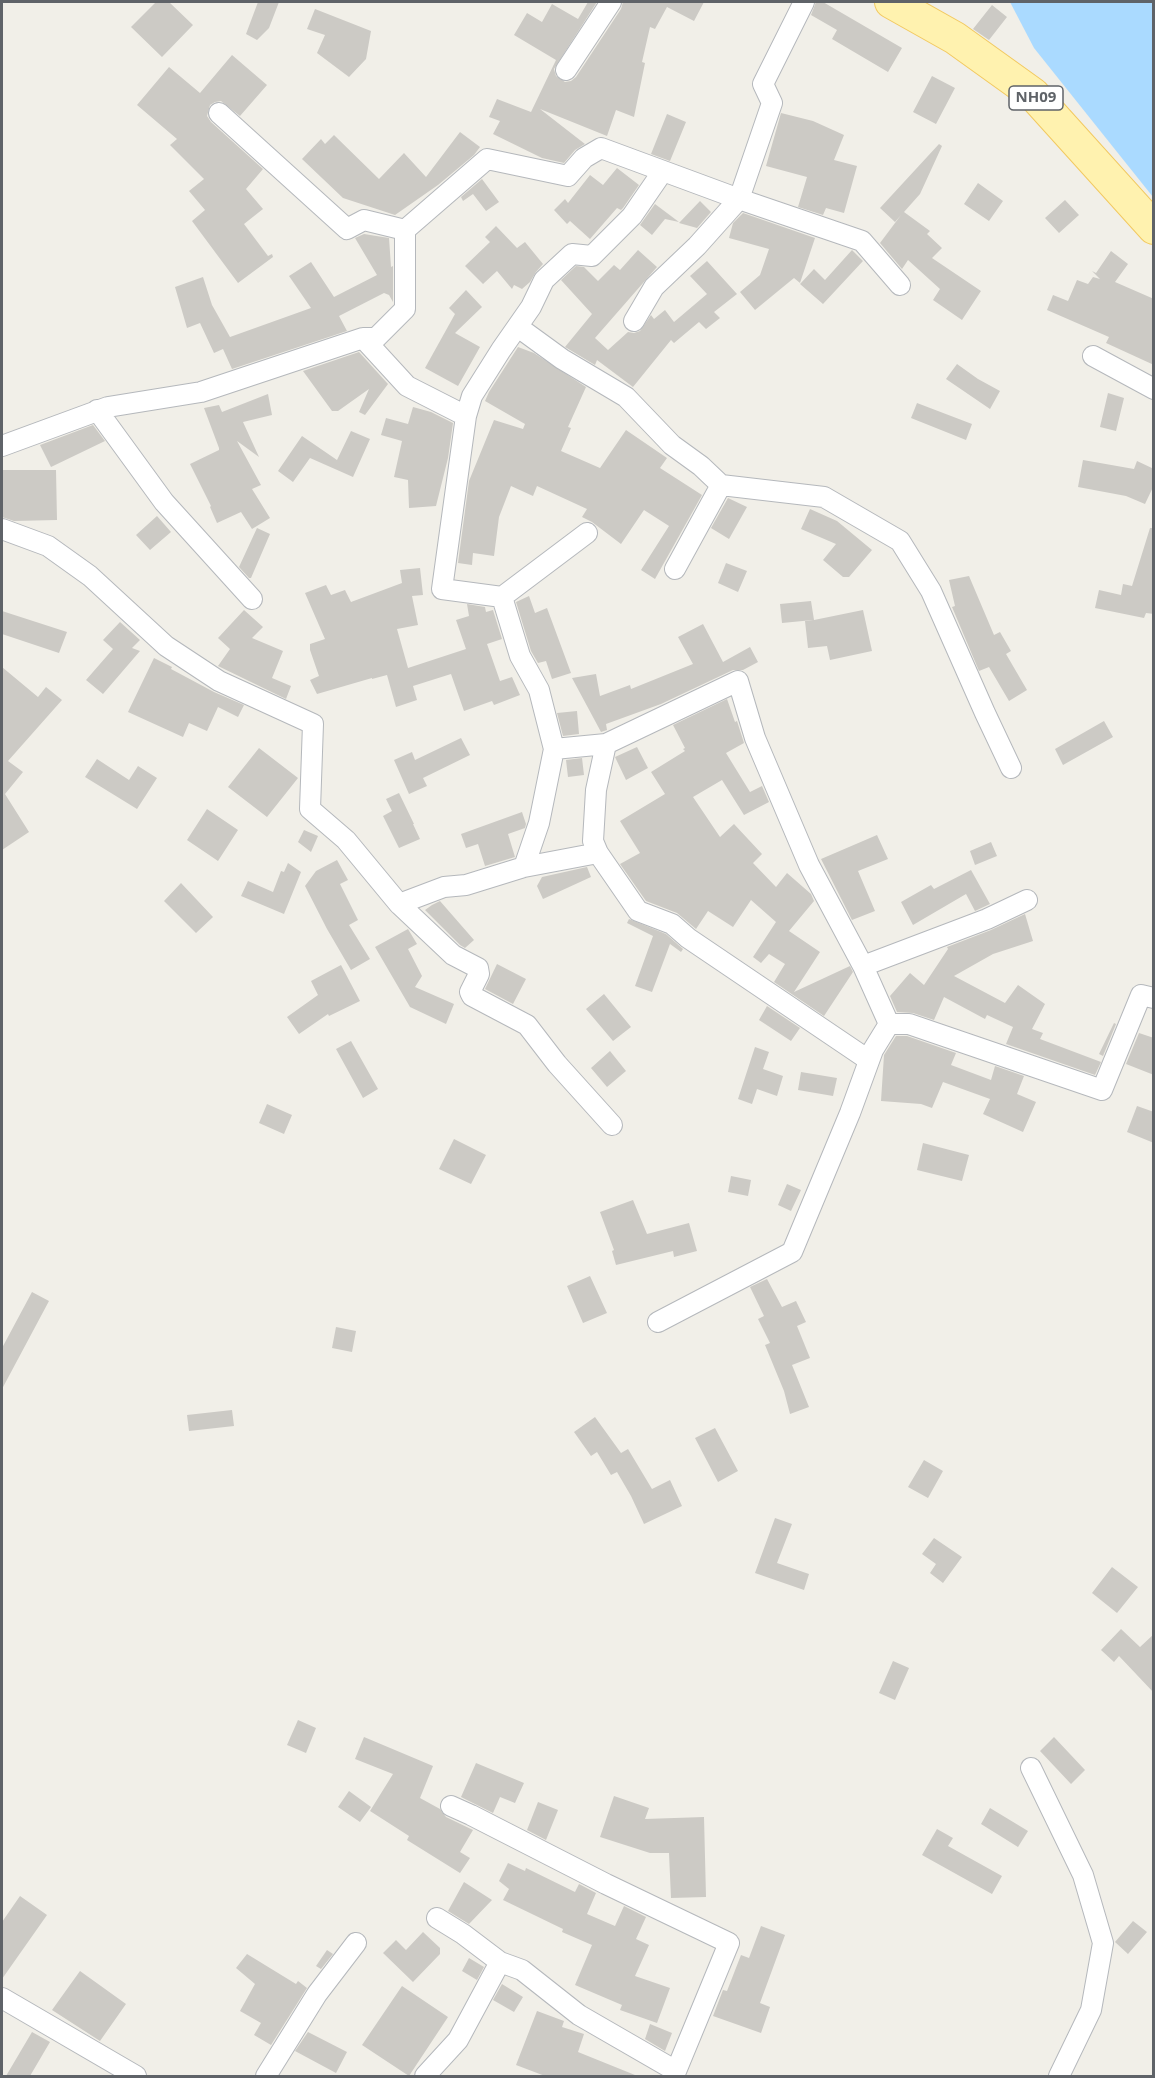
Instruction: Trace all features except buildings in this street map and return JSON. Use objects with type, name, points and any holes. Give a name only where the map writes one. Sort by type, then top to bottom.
[{"type":"main road","name":"NH09","points":[[891,2],[956,38],[1033,94],[1154,228]]},
{"type":"street","points":[[566,70],[611,2]]},
{"type":"street","points":[[634,321],[654,287],[697,246],[739,200],[772,104],[763,84],[804,2]]},
{"type":"street","points":[[219,114],[347,229],[364,220],[405,230]]},
{"type":"street","points":[[2,446],[97,410],[201,392],[363,338],[376,338],[405,309],[405,230],[487,159],[568,176],[584,158],[601,148],[739,200],[862,241],[900,285]]},
{"type":"street","points":[[587,532],[502,597],[441,589],[466,416],[472,396],[531,307],[544,280],[572,254],[592,256],[632,216],[663,171]]},
{"type":"street","points":[[518,327],[562,359],[626,397],[672,445],[701,466],[721,485],[824,497],[900,541],[932,591],[984,713],[1011,768]]},
{"type":"street","points":[[363,338],[407,386],[466,416]]},
{"type":"street","points":[[1093,356],[1154,389]]},
{"type":"street","points":[[97,410],[164,502],[252,599]]},
{"type":"street","points":[[675,569],[721,485]]},
{"type":"street","points":[[2,529],[48,546],[90,576],[166,646],[219,681],[313,724],[310,809],[346,840],[399,904],[453,955],[478,968],[479,974],[470,992],[472,996],[527,1025],[557,1064],[612,1125]]},
{"type":"street","points":[[502,597],[520,656],[539,690],[554,749],[538,823],[524,867]]},
{"type":"street","points":[[554,749],[606,744],[738,681],[755,738],[809,865],[863,966],[889,1024]]},
{"type":"street","points":[[606,744],[596,790],[593,841],[598,853],[638,911],[672,924],[688,938],[867,1059],[889,1024]]},
{"type":"street","points":[[399,904],[444,887],[466,885],[524,867],[598,853]]},
{"type":"street","points":[[863,966],[987,919],[1027,900]]},
{"type":"street","points":[[889,1024],[909,1024],[1102,1090],[1141,996],[1154,999]]},
{"type":"street","points":[[658,1322],[792,1252],[850,1113],[873,1050]]},
{"type":"street","points":[[1031,1768],[1083,1875],[1103,1943],[1091,2010],[1067,2073]]},
{"type":"street","points":[[437,1918],[500,1962],[522,1970],[579,2015],[675,2074],[729,1943],[451,1806]]},
{"type":"street","points":[[266,2076],[317,1994],[356,1943]]},
{"type":"street","points":[[425,2076],[458,2040],[500,1962]]},
{"type":"street","points":[[2,1998],[136,2076]]},
{"type":"water","points":[[1010,2],[1153,2],[1153,197],[1034,48]]}]
